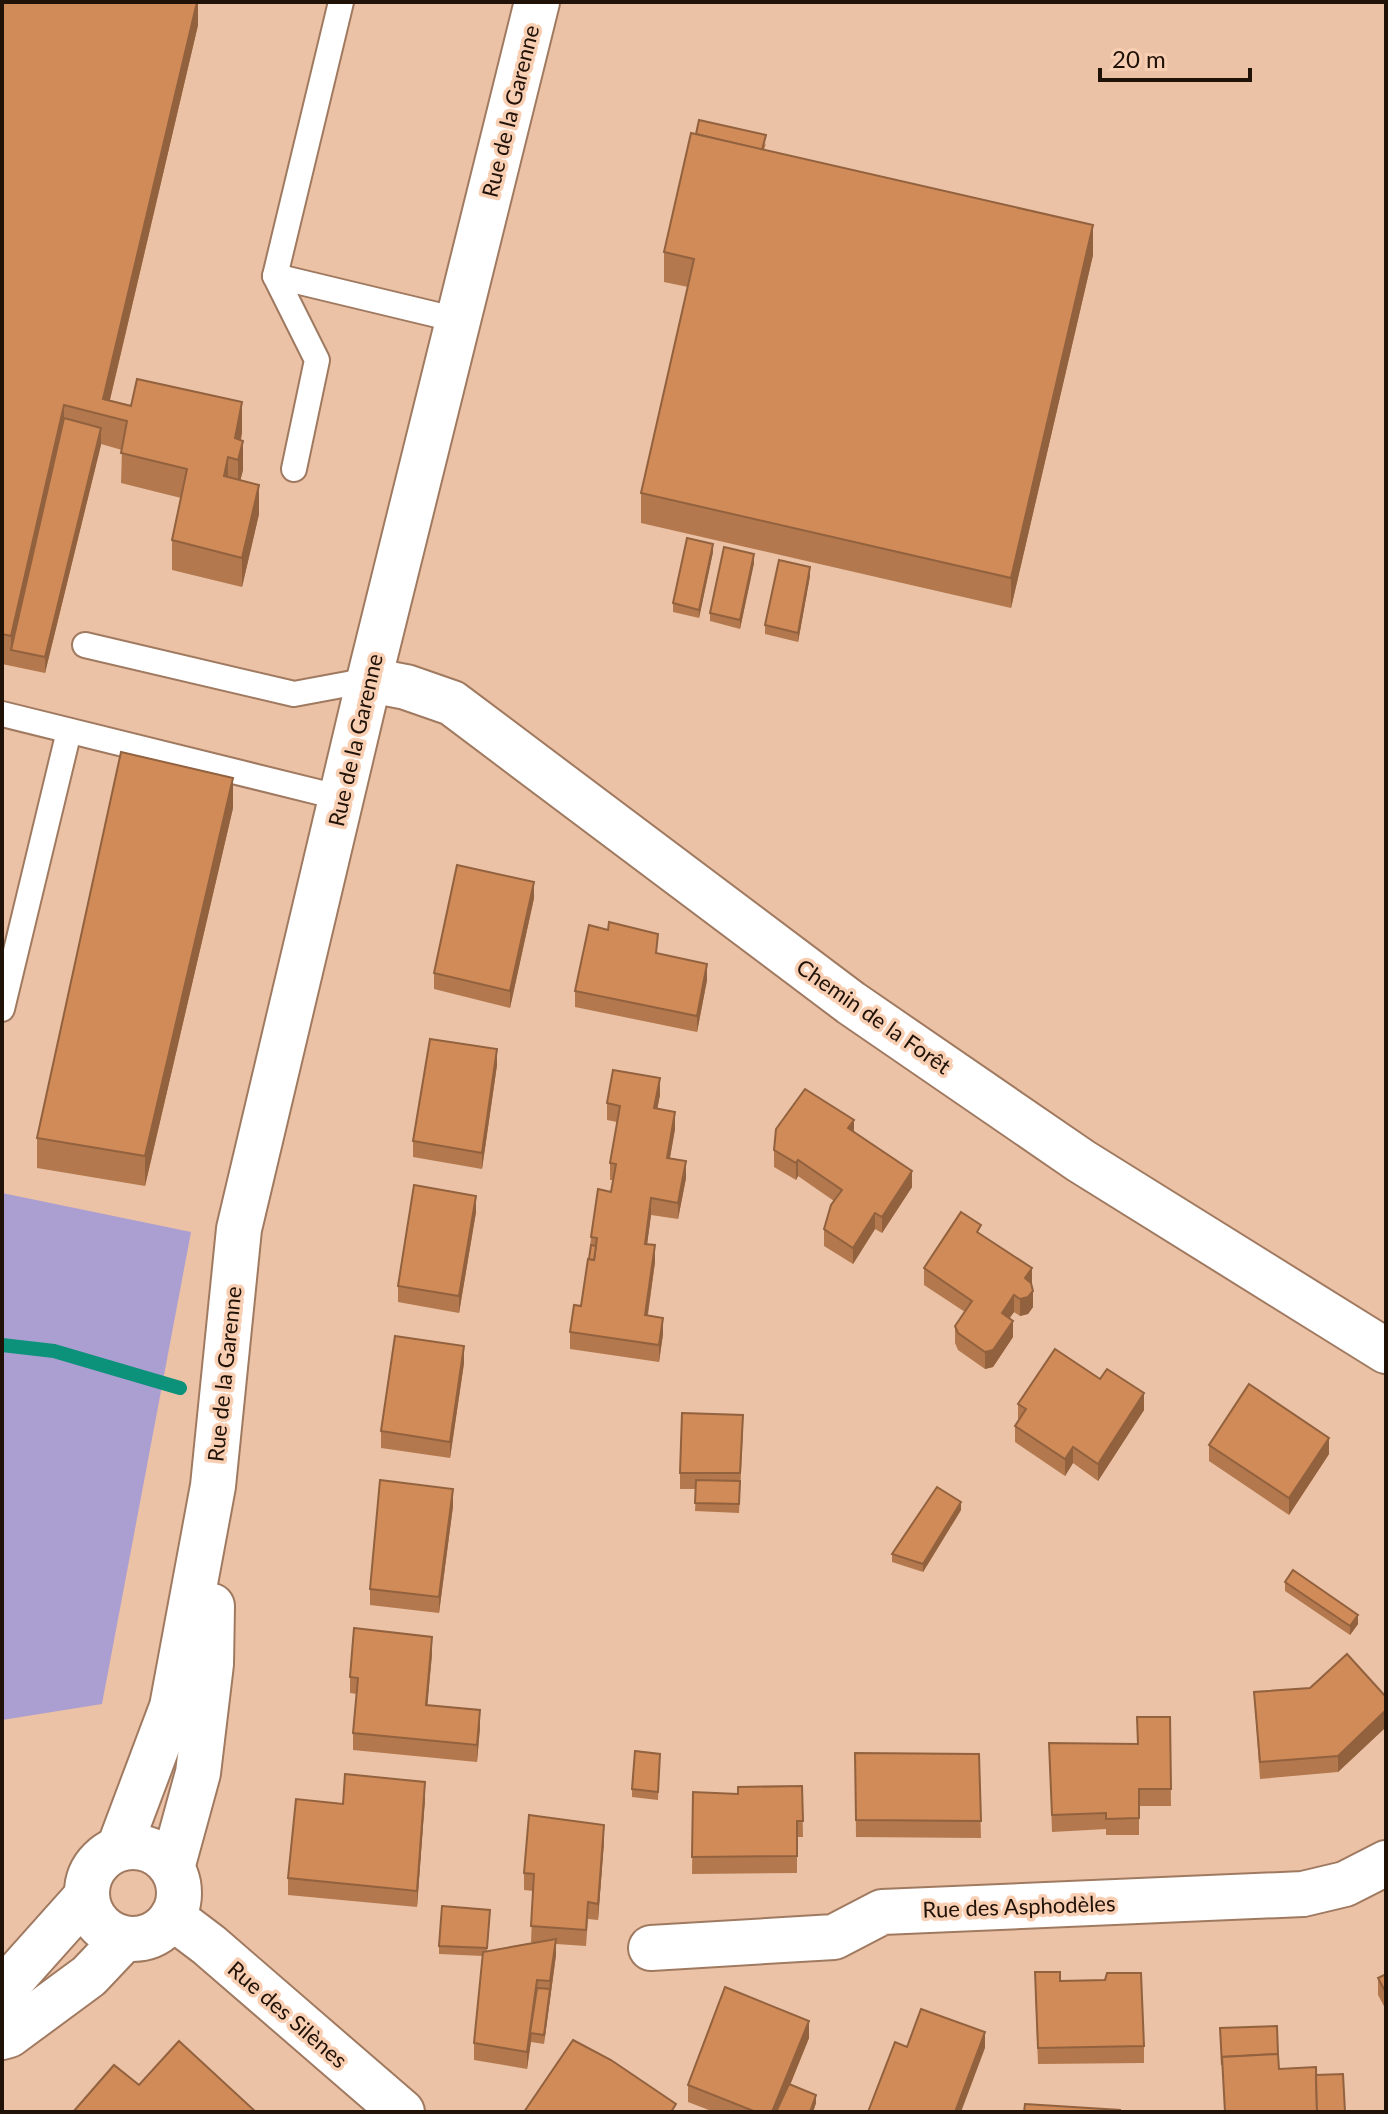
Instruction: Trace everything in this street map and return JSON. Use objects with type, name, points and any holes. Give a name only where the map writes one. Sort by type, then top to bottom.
[{"type":"street","name":"Rue de la Garenne","points":[[2,1991],[86,1897],[94,1867],[105,1855],[119,1848],[172,1707],[213,1486],[239,1229],[369,680],[537,2]]},
{"type":"street","name":"Chemin de la Forêt","points":[[369,680],[406,687],[452,703],[851,1003],[1081,1161],[1386,1351]]},
{"type":"street","name":"Rue de la Garenne","points":[[172,1917],[180,1892],[172,1868],[198,1773],[211,1664],[213,1486]]},
{"type":"street","points":[[119,1848],[148,1848],[162,1856],[172,1868]]},
{"type":"street","name":"Rue des Asphodèles","points":[[651,1948],[834,1937],[882,1912],[1303,1894],[1345,1884],[1386,1863]]},
{"type":"street","points":[[86,1897],[98,1924],[124,1939],[151,1936],[172,1917]]},
{"type":"street","name":"Rue des Silènes","points":[[172,1917],[209,1945],[402,2112]]},
{"type":"street","points":[[2,2037],[89,1976],[124,1939]]},
{"type":"lane","points":[[294,469],[317,360],[275,276],[341,2]]},
{"type":"lane","points":[[275,276],[458,320]]},
{"type":"lane","points":[[85,645],[294,694],[369,680]]},
{"type":"lane","points":[[2,714],[342,798]]},
{"type":"lane","points":[[2,1009],[69,731]]},
{"type":"shaded area","points":[[2,1193],[191,1232],[102,1704],[2,1720]]},
{"type":"building","points":[[2,2],[197,2],[103,399],[131,406],[137,379],[242,402],[235,438],[243,441],[238,460],[228,457],[224,476],[259,485],[242,558],[172,540],[187,469],[121,453],[127,421],[64,405],[11,636],[2,634]]},
{"type":"building","points":[[699,120],[766,135],[762,150],[696,134]]},
{"type":"building","points":[[691,133],[1093,225],[1011,578],[641,493],[694,259],[664,252]]},
{"type":"building","points":[[64,418],[101,428],[45,657],[11,650]]},
{"type":"building","points":[[687,538],[713,544],[699,610],[673,603]]},
{"type":"building","points":[[724,547],[754,554],[740,620],[710,613]]},
{"type":"building","points":[[779,560],[810,567],[798,633],[765,625]]},
{"type":"building","points":[[121,752],[233,778],[145,1156],[37,1138]]},
{"type":"building","points":[[457,865],[534,882],[510,991],[434,973]]},
{"type":"building","points":[[609,922],[658,934],[656,953],[707,964],[697,1016],[575,991],[589,925],[608,930]]},
{"type":"building","points":[[430,1039],[497,1049],[482,1153],[413,1141]]},
{"type":"building","points":[[613,1070],[660,1078],[654,1108],[675,1112],[667,1158],[686,1161],[678,1203],[651,1198],[645,1244],[655,1245],[645,1315],[663,1318],[659,1345],[570,1332],[574,1305],[581,1306],[588,1259],[594,1260],[597,1238],[591,1237],[598,1189],[611,1192],[616,1164],[610,1163],[620,1106],[607,1103]]},
{"type":"building","points":[[805,1089],[854,1120],[848,1128],[912,1171],[882,1217],[875,1213],[853,1248],[824,1229],[831,1205],[842,1190],[798,1160],[796,1163],[774,1150],[776,1129]]},
{"type":"building","points":[[414,1185],[476,1196],[459,1296],[398,1286]]},
{"type":"building","points":[[961,1212],[981,1225],[977,1232],[1032,1268],[1025,1278],[1031,1283],[1033,1291],[1028,1297],[1020,1299],[1014,1295],[1002,1313],[1013,1321],[993,1350],[985,1352],[958,1333],[955,1326],[972,1301],[924,1268]]},
{"type":"building","points":[[591,1245],[596,1246],[594,1260],[589,1259]]},
{"type":"building","points":[[395,1336],[464,1346],[450,1442],[381,1431]]},
{"type":"building","points":[[1055,1349],[1100,1379],[1107,1369],[1144,1393],[1098,1464],[1073,1447],[1065,1459],[1015,1426],[1026,1409],[1018,1404]]},
{"type":"building","points":[[1249,1384],[1329,1438],[1289,1498],[1209,1445]]},
{"type":"building","points":[[682,1413],[743,1415],[740,1473],[680,1473]]},
{"type":"building","points":[[380,1480],[453,1489],[439,1597],[370,1589]]},
{"type":"building","points":[[696,1480],[740,1481],[739,1504],[695,1503]]},
{"type":"building","points":[[937,1487],[961,1502],[923,1564],[892,1554]]},
{"type":"building","points":[[1293,1570],[1358,1615],[1350,1626],[1285,1582]]},
{"type":"building","points":[[354,1628],[432,1637],[426,1705],[480,1710],[477,1745],[353,1733],[358,1678],[350,1677]]},
{"type":"building","points":[[1347,1654],[1386,1697],[1386,1710],[1338,1756],[1260,1762],[1254,1692],[1310,1688]]},
{"type":"building","points":[[1137,1717],[1170,1717],[1171,1789],[1139,1789],[1139,1818],[1106,1819],[1106,1813],[1052,1815],[1049,1743],[1138,1744]]},
{"type":"building","points":[[635,1751],[660,1754],[658,1792],[632,1789]]},
{"type":"building","points":[[855,1753],[979,1754],[981,1821],[856,1820]]},
{"type":"building","points":[[345,1774],[425,1782],[417,1891],[288,1878],[296,1799],[343,1804]]},
{"type":"building","points":[[802,1786],[803,1821],[797,1821],[797,1856],[692,1857],[693,1792],[738,1794],[738,1787]]},
{"type":"building","points":[[529,1815],[604,1825],[598,1904],[588,1902],[586,1930],[531,1926],[534,1874],[524,1873]]},
{"type":"building","points":[[442,1906],[490,1910],[487,1948],[439,1946]]},
{"type":"building","points":[[556,1939],[550,1981],[537,1980],[527,2052],[474,2043],[483,1952]]},
{"type":"building","points":[[1035,1972],[1060,1972],[1060,1981],[1105,1980],[1107,1973],[1141,1973],[1144,2046],[1038,2048]]},
{"type":"building","points":[[1386,1974],[1386,1993],[1378,1978]]},
{"type":"building","points":[[725,1987],[809,2021],[772,2112],[756,2112],[688,2085]]},
{"type":"building","points":[[537,1988],[550,1989],[544,2035],[530,2033]]},
{"type":"building","points":[[921,2009],[985,2032],[955,2112],[868,2112],[895,2042],[907,2047]]},
{"type":"building","points":[[1277,2026],[1278,2054],[1222,2057],[1222,2065],[1220,2028]]},
{"type":"building","points":[[573,2040],[611,2060],[676,2104],[671,2112],[524,2112]]},
{"type":"building","points":[[179,2041],[256,2112],[73,2112],[114,2065],[139,2085]]},
{"type":"building","points":[[1278,2054],[1279,2069],[1316,2067],[1317,2112],[1225,2112],[1222,2057]]},
{"type":"building","points":[[1343,2074],[1345,2112],[1317,2112],[1316,2075]]},
{"type":"building","points":[[789,2084],[816,2095],[810,2112],[776,2112]]},
{"type":"building","points":[[1025,2104],[1120,2110],[1120,2112],[1024,2112]]},
{"type":"waterway","points":[[2,1345],[54,1351],[180,1388]]}]
